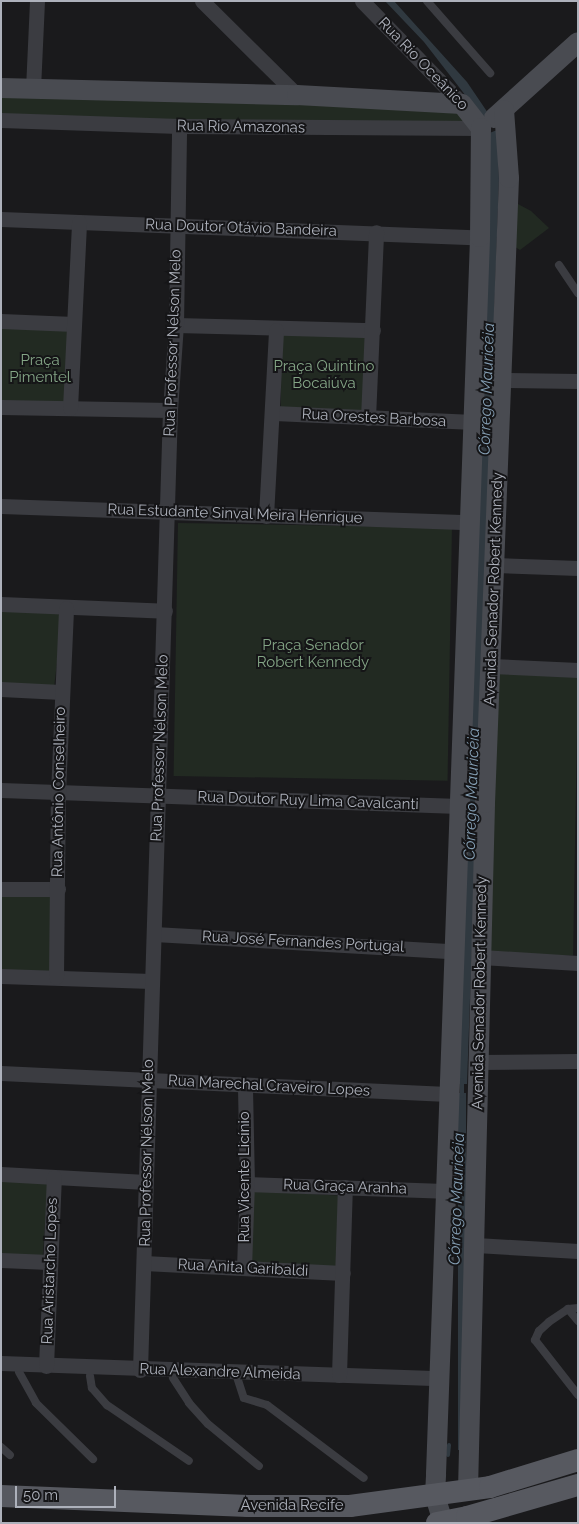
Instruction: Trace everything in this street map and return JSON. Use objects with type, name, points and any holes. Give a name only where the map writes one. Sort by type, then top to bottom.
[{"type":"main road","name":"Avenida Recife","points":[[1,1496],[248,1506],[350,1506],[468,1490],[578,1460]]},
{"type":"main road","points":[[441,1522],[467,1520],[578,1485]]},
{"type":"street","points":[[33,89],[37,1]]},
{"type":"street","points":[[202,1],[297,95]]},
{"type":"street","name":"Rua Rio Oceânico","points":[[362,1],[462,104],[480,128]]},
{"type":"street","points":[[480,128],[504,110],[578,42]]},
{"type":"street","points":[[1,88],[297,95],[462,104]]},
{"type":"street","name":"Avenida Senador Robert Kennedy","points":[[467,1520],[468,1490],[466,1471],[476,1246],[481,958],[508,178],[504,110]]},
{"type":"street","name":"Rua Rio Amazonas","points":[[1,120],[179,126],[480,128]]},
{"type":"street","name":"Rua Professor Nélson Melo","points":[[140,1370],[170,410],[176,325],[179,126]]},
{"type":"street","name":"Avenida Senador Robert Kennedy","points":[[441,1522],[436,1495],[444,1191],[474,422],[480,237],[480,128]]},
{"type":"street","name":"Rua Doutor Otávio Bandeira","points":[[1,219],[480,237]]},
{"type":"street","points":[[70,408],[79,222]]},
{"type":"street","points":[[368,418],[376,232]]},
{"type":"street","points":[[1,321],[74,324]]},
{"type":"street","points":[[176,325],[276,330],[373,330]]},
{"type":"street","points":[[266,516],[274,413],[276,330]]},
{"type":"street","points":[[502,380],[578,381]]},
{"type":"street","points":[[1,407],[170,410]]},
{"type":"street","name":"Rua Orestes Barbosa","points":[[274,413],[474,422]]},
{"type":"street","name":"Rua Estudante Sinval Meira Henrique","points":[[1,506],[469,522]]},
{"type":"street","points":[[495,565],[578,568]]},
{"type":"street","points":[[1,604],[165,611]]},
{"type":"street","name":"Rua Antônio Conselheiro","points":[[56,977],[60,692],[66,608]]},
{"type":"street","points":[[491,666],[578,670]]},
{"type":"street","points":[[1,689],[60,692]]},
{"type":"street","name":"Rua Doutor Ruy Lima Cavalcanti","points":[[1,790],[459,806]]},
{"type":"street","points":[[1,889],[58,889]]},
{"type":"street","name":"Rua José Fernandes Portugal","points":[[154,934],[452,951]]},
{"type":"street","points":[[481,958],[578,963]]},
{"type":"street","points":[[1,976],[151,981]]},
{"type":"street","points":[[478,1062],[578,1061]]},
{"type":"street","name":"Rua Marechal Craveiro Lopes","points":[[1,1073],[245,1086],[448,1094]]},
{"type":"street","name":"Rua Vicente Licínio","points":[[244,1268],[247,1184],[245,1086]]},
{"type":"street","points":[[1,1174],[146,1182]]},
{"type":"street","name":"Rua Aristarcho Lopes","points":[[46,1366],[54,1177]]},
{"type":"street","name":"Rua Graça Aranha","points":[[247,1184],[444,1191]]},
{"type":"street","points":[[339,1375],[345,1187]]},
{"type":"street","points":[[476,1246],[578,1251]]},
{"type":"street","points":[[1,1260],[50,1262]]},
{"type":"street","name":"Rua Anita Garibaldi","points":[[144,1263],[343,1273]]},
{"type":"street","name":"Rua Alexandre Almeida","points":[[12,1366],[46,1366],[90,1372],[140,1370],[172,1374],[440,1378]]},
{"type":"lane","points":[[427,1],[490,74]]},
{"type":"lane","points":[[559,265],[578,293]]},
{"type":"lane","points":[[578,1308],[568,1310],[538,1331],[535,1340],[578,1395]]},
{"type":"lane","points":[[568,1310],[578,1320]]},
{"type":"lane","points":[[12,1366],[36,1403],[93,1459]]},
{"type":"lane","points":[[90,1372],[92,1388],[107,1405],[189,1461]]},
{"type":"lane","points":[[172,1374],[189,1403],[208,1424],[259,1466]]},
{"type":"lane","points":[[237,1375],[244,1398],[267,1405],[364,1478]]},
{"type":"lane","points":[[1,1448],[10,1455]]},
{"type":"green space","points":[[1,94],[457,109],[470,122],[177,121],[1,114]]},
{"type":"green space","points":[[518,204],[531,211],[549,228],[520,250],[512,245]]},
{"type":"green space","name":"Praça Pimentel","points":[[1,325],[81,329],[77,412],[1,408]]},
{"type":"green space","name":"Praça Quintino Bocaiúva","points":[[282,332],[372,334],[371,416],[281,414]]},
{"type":"green space","name":"Praça Senador Robert Kennedy","points":[[178,523],[452,528],[448,781],[174,776]]},
{"type":"green space","points":[[1,608],[63,611],[54,688],[1,686]]},
{"type":"green space","points":[[494,672],[578,673],[573,955],[489,954]]},
{"type":"green space","points":[[1,894],[54,895],[53,974],[1,973]]},
{"type":"green space","points":[[1,1179],[48,1182],[43,1258],[1,1255]]},
{"type":"green space","points":[[252,1191],[342,1196],[338,1269],[248,1264]]},
{"type":"water","points":[[385,1],[394,1],[467,82],[488,113],[483,118],[424,42]]},
{"type":"water","points":[[497,130],[499,179],[467,1084],[457,1084],[487,134]]},
{"type":"water","points":[[458,1093],[466,1093],[466,1450],[458,1450]]},
{"type":"waterway","name":"Córrego Mauricéia","points":[[462,1080],[462,1096]]},
{"type":"waterway","name":"Córrego Mauricéia","points":[[448,1455],[449,1445]]}]
